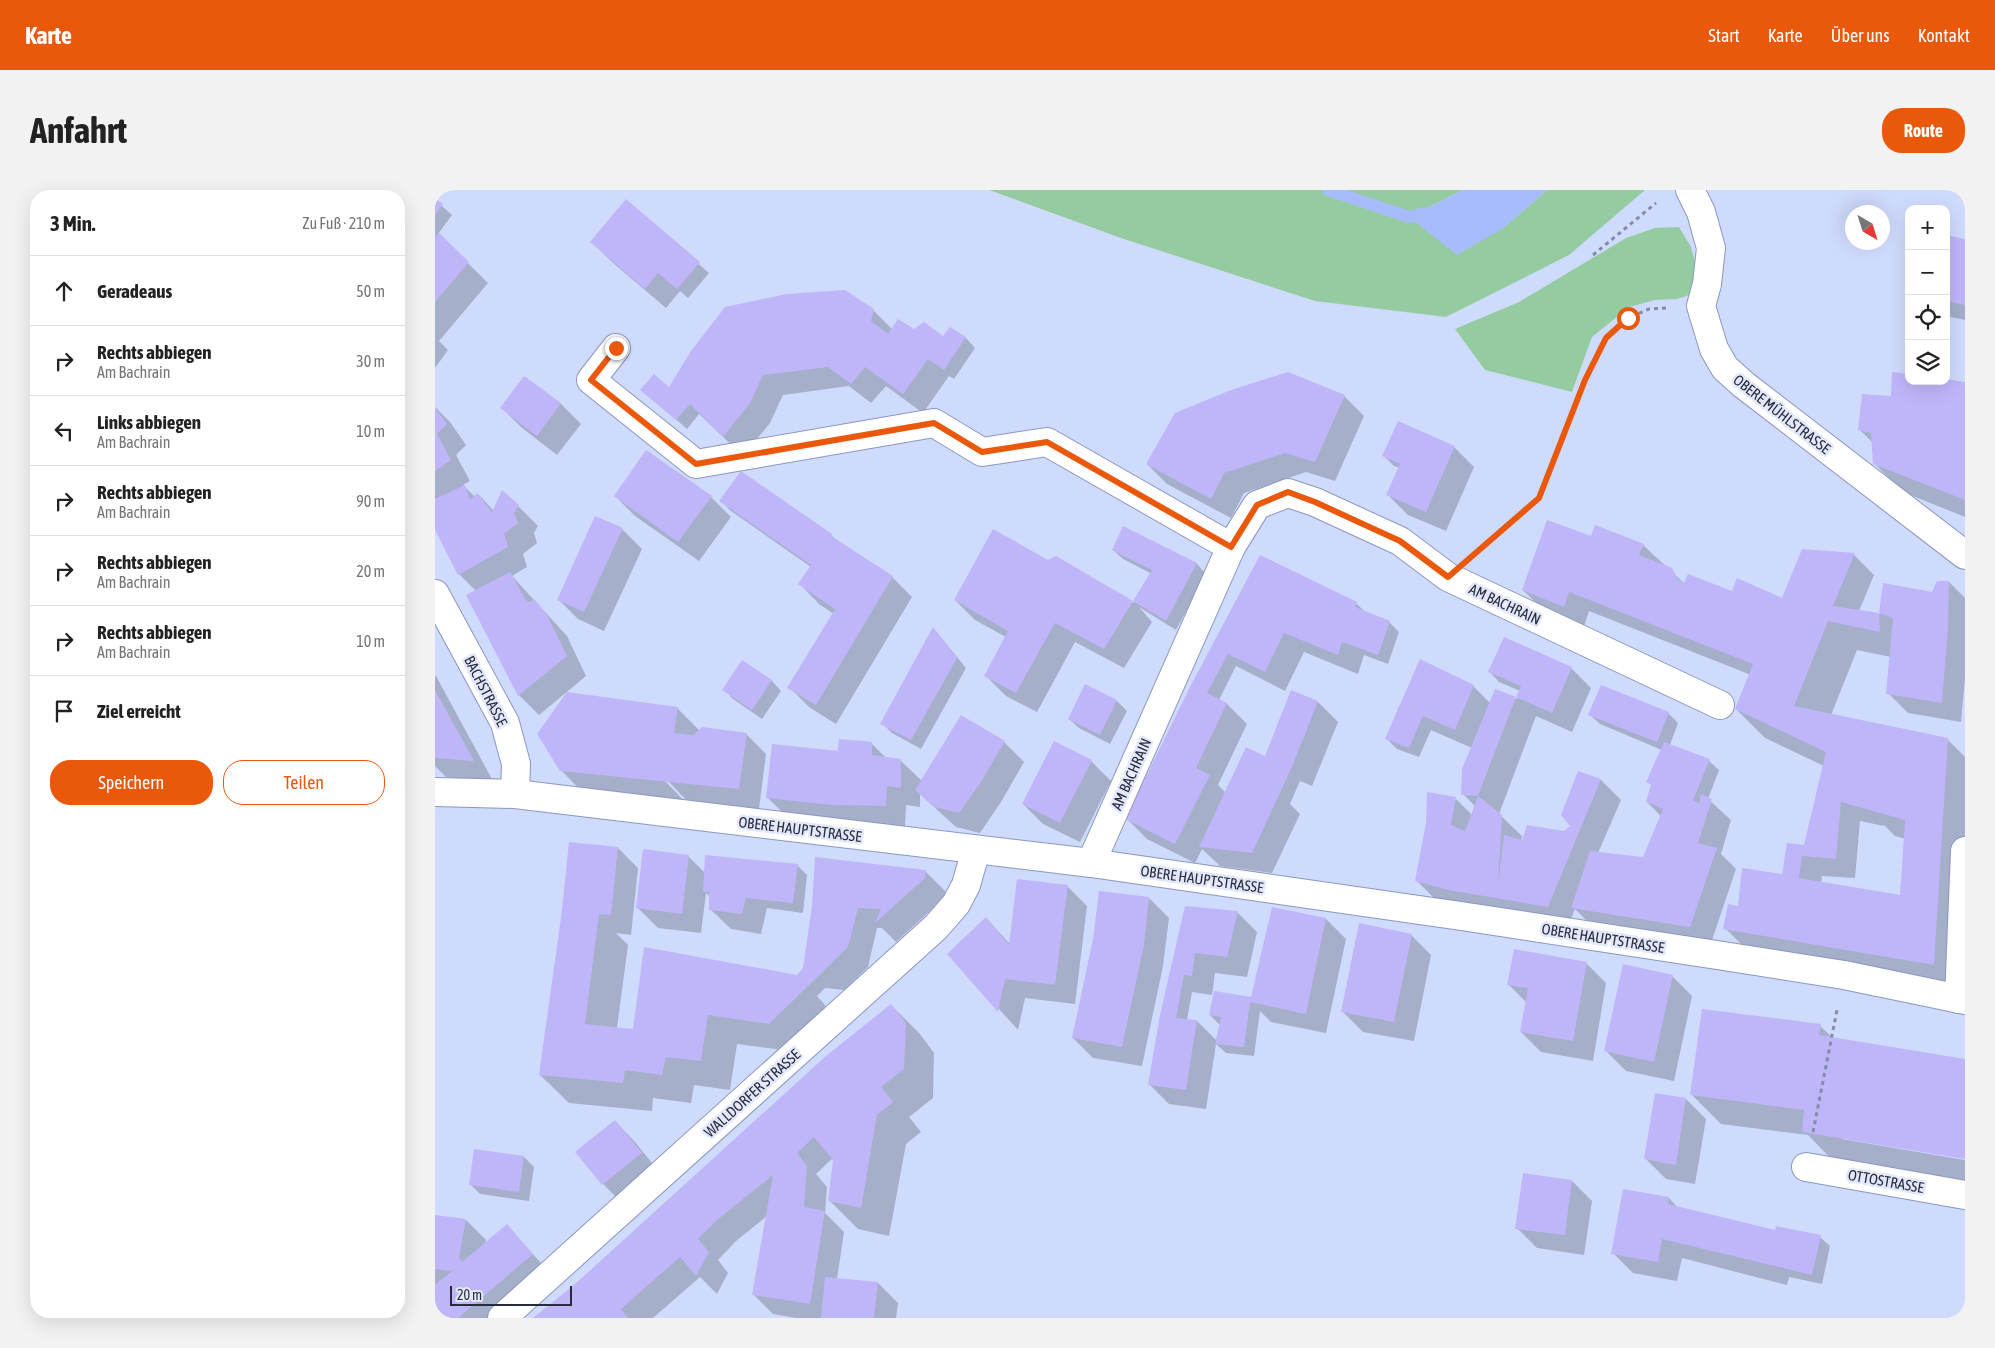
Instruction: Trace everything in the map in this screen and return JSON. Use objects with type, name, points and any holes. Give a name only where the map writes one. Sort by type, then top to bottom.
[{"type":"street","points":[[1690,190],[1701,212],[1711,248],[1707,284],[1701,306]]},
{"type":"street","name":"OBERE MÜHLSTRASSE","points":[[1701,306],[1714,349],[1725,368],[1744,385],[1965,555]]},
{"type":"street","points":[[616,348],[591,380],[696,464],[934,423],[982,452],[1047,442],[1231,547]]},
{"type":"street","name":"AM BACHRAIN","points":[[1091,863],[1231,547],[1257,505],[1288,492],[1315,502],[1400,541],[1448,577],[1719,705]]},
{"type":"street","name":"BACHSTRASSE","points":[[435,594],[505,723],[516,764],[515,794]]},
{"type":"street","name":"OBERE HAUPTSTRASSE","points":[[435,792],[515,794],[1091,863],[1461,916],[1843,975],[1962,999]]},
{"type":"street","name":"WALLDORFER STRASSE","points":[[502,1318],[937,927],[956,904],[966,885],[975,850]]},
{"type":"street","points":[[1962,999],[1965,851]]},
{"type":"street","name":"OTTOSTRASSE","points":[[1806,1167],[1965,1194]]},
{"type":"path","points":[[1593,255],[1639,220],[1658,202]]},
{"type":"path","points":[[1448,577],[1539,498],[1585,380],[1606,338],[1628,318],[1649,309],[1701,306]]},
{"type":"path","points":[[1806,1167],[1843,975]]},
{"type":"green space","points":[[989,190],[1463,190],[1409,217],[1502,229],[1547,190],[1645,190],[1569,255],[1446,317],[1315,301],[1121,238]]},
{"type":"green space","points":[[1679,227],[1691,247],[1698,273],[1689,295],[1677,299],[1655,300],[1629,307],[1592,337],[1572,392],[1485,370],[1455,329],[1519,302],[1626,238],[1655,228]]},
{"type":"water","points":[[1463,190],[1547,190],[1502,229],[1457,255],[1409,217]]},
{"type":"building","points":[[435,198],[443,204],[435,215]]},
{"type":"building","points":[[626,199],[700,262],[677,289],[658,273],[645,289],[590,242]]},
{"type":"building","points":[[439,233],[469,262],[435,302],[435,237]]},
{"type":"building","points":[[1950,236],[1965,239],[1965,305],[1950,302]]},
{"type":"building","points":[[845,290],[874,309],[871,321],[888,334],[898,319],[914,329],[924,322],[943,336],[950,327],[966,337],[944,370],[928,359],[903,394],[865,367],[851,384],[828,367],[763,375],[750,403],[723,437],[690,404],[676,420],[640,390],[654,374],[669,387],[691,351],[725,307],[787,294]]},
{"type":"building","points":[[1288,372],[1345,395],[1315,462],[1285,453],[1224,473],[1211,499],[1146,464],[1175,413],[1231,390]]},
{"type":"building","points":[[1892,372],[1905,374],[1905,385],[1950,385],[1950,380],[1965,382],[1965,500],[1873,464],[1871,433],[1858,430],[1862,394],[1891,396]]},
{"type":"building","points":[[524,376],[561,403],[537,436],[500,408]]},
{"type":"building","points":[[435,408],[447,424],[437,434],[451,460],[435,471]]},
{"type":"building","points":[[1398,421],[1455,446],[1426,512],[1386,495],[1400,464],[1382,456]]},
{"type":"building","points":[[646,450],[712,496],[678,542],[614,496]]},
{"type":"building","points":[[741,471],[832,534],[831,536],[893,576],[816,705],[787,688],[835,609],[798,584],[811,565],[719,501]]},
{"type":"building","points":[[465,485],[470,500],[477,493],[492,512],[502,490],[519,505],[514,513],[518,523],[504,534],[508,547],[458,575],[435,530],[435,499]]},
{"type":"building","points":[[595,516],[623,528],[584,612],[557,600]]},
{"type":"building","points":[[1547,520],[1591,536],[1595,525],[1644,544],[1639,555],[1672,568],[1678,579],[1684,583],[1688,574],[1732,591],[1737,578],[1782,598],[1802,549],[1855,553],[1833,606],[1879,613],[1880,632],[1828,621],[1794,706],[1948,738],[1934,965],[1723,929],[1728,904],[1738,906],[1742,868],[1782,874],[1787,843],[1804,845],[1826,752],[1735,709],[1753,664],[1569,592],[1564,607],[1522,590]],"holes":[[[1841,802],[1905,820],[1900,895],[1799,878],[1802,856],[1836,859]]]},
{"type":"building","points":[[1123,526],[1197,563],[1166,621],[1133,601],[1152,570],[1112,550]]},
{"type":"building","points":[[993,529],[1048,560],[1056,556],[1133,601],[1104,649],[1055,623],[1016,693],[984,676],[1008,631],[954,600]]},
{"type":"building","points":[[1260,555],[1357,602],[1355,607],[1390,621],[1378,655],[1342,642],[1338,655],[1284,633],[1265,672],[1228,654],[1207,693],[1227,703],[1196,768],[1210,775],[1175,844],[1125,819],[1191,685]]},
{"type":"building","points":[[510,572],[527,602],[535,600],[547,615],[567,656],[518,696],[466,595]]},
{"type":"building","points":[[1937,581],[1949,581],[1948,627],[1942,703],[1886,694],[1893,618],[1879,613],[1883,583],[1932,592]]},
{"type":"building","points":[[933,627],[957,658],[911,740],[880,724]]},
{"type":"building","points":[[1504,637],[1572,667],[1552,713],[1516,697],[1521,686],[1488,672]]},
{"type":"building","points":[[1420,659],[1474,685],[1455,730],[1423,716],[1409,748],[1385,739]]},
{"type":"building","points":[[742,660],[772,680],[752,710],[722,690]]},
{"type":"building","points":[[1085,684],[1117,700],[1100,735],[1068,719]]},
{"type":"building","points":[[1601,685],[1669,712],[1657,742],[1588,715]]},
{"type":"building","points":[[1495,689],[1516,697],[1478,796],[1461,795],[1462,769]]},
{"type":"building","points":[[435,690],[474,761],[435,758]]},
{"type":"building","points":[[1291,690],[1318,701],[1292,767],[1252,853],[1199,847],[1246,747],[1265,756]]},
{"type":"building","points":[[567,692],[678,707],[674,733],[693,735],[702,727],[747,733],[739,789],[560,771],[537,734]]},
{"type":"building","points":[[961,715],[1005,741],[981,782],[959,813],[935,807],[915,790]]},
{"type":"building","points":[[839,739],[872,742],[872,755],[901,759],[901,788],[887,786],[886,806],[832,805],[766,798],[772,744],[838,751]]},
{"type":"building","points":[[1054,741],[1092,760],[1060,823],[1022,804]]},
{"type":"building","points":[[1664,742],[1710,759],[1693,800],[1699,803],[1701,794],[1712,799],[1698,843],[1717,848],[1690,927],[1571,908],[1590,851],[1643,857],[1663,809],[1646,802],[1651,784],[1646,782]]},
{"type":"building","points":[[1578,771],[1601,779],[1548,907],[1449,890],[1415,881],[1426,823],[1427,792],[1456,797],[1451,825],[1465,831],[1478,796],[1502,815],[1498,887],[1504,835],[1522,840],[1527,825],[1564,831],[1570,826],[1561,815]]},
{"type":"building","points":[[569,842],[618,847],[611,915],[599,914],[585,1024],[633,1029],[644,947],[797,975],[803,968],[812,906],[815,857],[926,870],[925,878],[875,923],[881,909],[858,908],[848,947],[769,1024],[708,1015],[701,1061],[666,1057],[662,1075],[625,1070],[623,1083],[539,1075],[562,910]]},
{"type":"building","points":[[643,849],[689,855],[682,914],[636,908]]},
{"type":"building","points":[[705,855],[798,864],[793,903],[746,898],[742,914],[709,910],[709,892],[703,892]]},
{"type":"building","points":[[1017,879],[1068,885],[1055,985],[1005,979],[998,1012],[947,954],[986,917],[1009,945]]},
{"type":"building","points":[[1099,891],[1149,897],[1144,945],[1122,1047],[1072,1038],[1093,939]]},
{"type":"building","points":[[1185,906],[1238,911],[1227,957],[1195,953],[1192,976],[1184,975],[1176,1018],[1197,1020],[1186,1090],[1148,1085],[1160,1015]]},
{"type":"building","points":[[1272,907],[1326,918],[1306,1014],[1250,1002],[1244,1047],[1215,1044],[1221,1017],[1209,1015],[1214,991],[1251,997]]},
{"type":"building","points":[[1359,923],[1412,934],[1394,1022],[1341,1012]]},
{"type":"building","points":[[1514,949],[1587,962],[1573,1041],[1520,1032],[1528,988],[1507,985]]},
{"type":"building","points":[[1623,964],[1673,975],[1654,1062],[1604,1051]]},
{"type":"building","points":[[891,1004],[906,1023],[904,1069],[881,1087],[893,1102],[877,1115],[861,1208],[828,1201],[833,1160],[814,1137],[797,1153],[807,1166],[804,1207],[825,1211],[810,1304],[752,1295],[773,1175],[716,1221],[698,1239],[709,1252],[696,1276],[680,1257],[621,1309],[628,1318],[533,1318],[574,1285],[826,1056]]},
{"type":"building","points":[[1702,1009],[1821,1024],[1819,1035],[1965,1059],[1965,1159],[1802,1132],[1804,1110],[1690,1095]]},
{"type":"building","points":[[1655,1093],[1686,1098],[1676,1165],[1644,1159]]},
{"type":"building","points":[[615,1120],[642,1153],[602,1185],[575,1152]]},
{"type":"building","points":[[474,1149],[524,1156],[519,1192],[469,1185]]},
{"type":"building","points":[[1523,1173],[1572,1180],[1565,1235],[1515,1229]]},
{"type":"building","points":[[1623,1189],[1669,1197],[1668,1204],[1775,1230],[1776,1226],[1821,1235],[1812,1275],[1662,1239],[1658,1262],[1611,1254]]},
{"type":"building","points":[[435,1215],[466,1219],[459,1258],[462,1262],[507,1224],[533,1254],[458,1318],[435,1318],[435,1285],[452,1271],[435,1269]]},
{"type":"building","points":[[825,1277],[878,1282],[874,1318],[821,1318]]},
{"type":"waterway","points":[[1328,190],[1409,217],[1425,213]]},
{"type":"route","points":[[616,348],[591,380],[696,464],[934,423],[982,452],[1047,442],[1231,547],[1257,505],[1288,492],[1315,502],[1400,541],[1448,577],[1539,498],[1585,380],[1606,338],[1628,318]]}]
